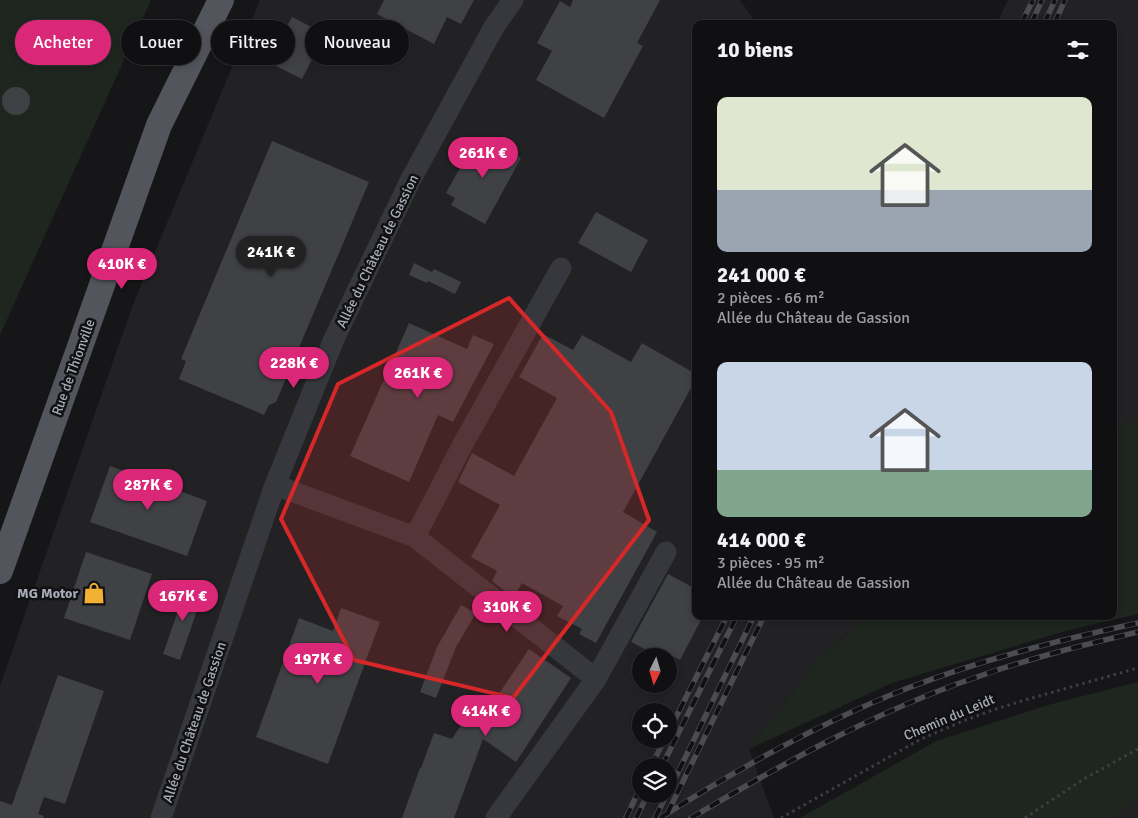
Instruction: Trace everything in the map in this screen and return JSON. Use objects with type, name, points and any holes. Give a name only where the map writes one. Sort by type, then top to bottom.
[{"type":"main road","name":"Rue de Thionville","points":[[0,571],[159,125],[221,0]]},
{"type":"street","name":"Allée du Château de Gassion","points":[[161,818],[275,484],[334,339],[411,179],[494,27],[513,0]]},
{"type":"street","points":[[415,537],[561,268]]},
{"type":"street","points":[[275,484],[415,537],[596,679]]},
{"type":"street","points":[[496,818],[596,679],[666,552]]},
{"type":"path","name":"Chemin du Leidt","points":[[781,818],[920,739],[993,710],[1138,668]]},
{"type":"path","points":[[1025,818],[1082,780],[1138,749]]},
{"type":"highlighted area","points":[[509,298],[611,412],[649,520],[513,698],[354,660],[281,519],[338,384]]},
{"type":"shaded area","points":[[0,0],[151,0],[142,20],[121,20],[122,65],[0,335]]},
{"type":"shaded area","points":[[260,0],[740,0],[754,20],[692,20],[692,620],[862,620],[818,660],[749,749],[774,818],[0,818],[0,686],[132,307],[233,65],[295,65],[295,20],[252,20]]},
{"type":"shaded area","points":[[1008,0],[1138,0],[1138,417],[1117,428],[1117,20],[998,20]]},
{"type":"shaded area","points":[[1138,417],[1138,614],[1117,619],[1117,428]]},
{"type":"shaded area","points":[[862,620],[1112,620],[1069,630],[892,683],[749,749],[818,660]]},
{"type":"shaded area","points":[[1138,682],[1138,799],[1112,818],[800,818],[936,741],[1048,705]]},
{"type":"shaded area","points":[[1138,799],[1138,818],[1112,818]]},
{"type":"building","points":[[384,0],[474,0],[461,24],[447,17],[434,44],[409,31],[409,20],[388,20],[377,14]]},
{"type":"building","points":[[573,0],[660,0],[637,43],[643,46],[604,118],[536,80],[552,51],[537,43],[560,1],[570,7]]},
{"type":"building","points":[[292,17],[305,24],[305,65],[309,65],[302,79],[274,65],[295,65],[295,20],[290,20]]},
{"type":"building","points":[[16,87],[26,91],[30,101],[26,111],[16,115],[6,111],[2,101],[6,91]]},
{"type":"building","points":[[489,139],[521,158],[485,224],[451,205],[455,198],[446,193],[475,141],[485,146]]},
{"type":"building","points":[[272,141],[369,182],[276,402],[269,405],[264,415],[179,379],[186,361],[181,359]]},
{"type":"building","points":[[596,212],[648,240],[631,272],[578,243]]},
{"type":"building","points":[[414,263],[432,272],[434,269],[461,282],[455,294],[428,281],[427,283],[409,275]]},
{"type":"building","points":[[409,323],[467,349],[473,335],[494,344],[453,422],[438,415],[409,482],[350,456]]},
{"type":"building","points":[[543,334],[573,350],[582,335],[631,362],[642,343],[692,372],[692,386],[623,512],[657,532],[596,643],[579,634],[582,629],[557,616],[563,606],[522,583],[514,597],[492,581],[497,571],[471,557],[500,505],[458,482],[472,453],[514,476],[557,398],[519,377]]},
{"type":"building","points":[[110,466],[137,476],[139,470],[154,475],[152,481],[207,501],[187,556],[90,522]]},
{"type":"building","points":[[86,552],[152,574],[130,640],[64,618]]},
{"type":"building","points":[[668,574],[692,587],[692,620],[701,620],[680,660],[678,659],[678,648],[642,648],[631,642]]},
{"type":"building","points":[[187,585],[204,590],[180,660],[163,654]]},
{"type":"building","points":[[461,605],[476,613],[456,647],[436,698],[420,692],[437,647]]},
{"type":"building","points":[[341,608],[380,622],[328,764],[256,737],[299,618],[333,631]]},
{"type":"building","points":[[529,649],[571,678],[516,762],[483,739],[454,818],[402,818],[434,733],[452,739],[478,699],[490,707]]},
{"type":"building","points":[[58,675],[104,691],[65,804],[44,797],[38,814],[44,816],[43,818],[0,818],[0,801],[12,805]]},
{"type":"railway","points":[[1023,20],[1033,0]]},
{"type":"railway","points":[[1033,20],[1042,0]]},
{"type":"railway","points":[[1046,20],[1055,0]]},
{"type":"railway","points":[[1056,20],[1065,0]]},
{"type":"railway","points":[[677,715],[725,620]]},
{"type":"railway","points":[[666,758],[735,620]]},
{"type":"railway","points":[[677,775],[752,620]]},
{"type":"railway","points":[[667,814],[762,620]]},
{"type":"railway","points":[[660,818],[720,781],[781,747],[876,701],[965,668],[1022,651],[1138,623]]},
{"type":"railway","points":[[691,818],[830,740],[902,706],[977,677],[1017,664],[1138,632]]},
{"type":"railway","points":[[655,758],[660,748]]},
{"type":"railway","points":[[626,818],[633,803]]},
{"type":"railway","points":[[636,818],[644,803]]},
{"type":"railway","points":[[655,818],[662,803]]},
{"type":"place","name":"MG Motor","points":[[94,593]]}]
